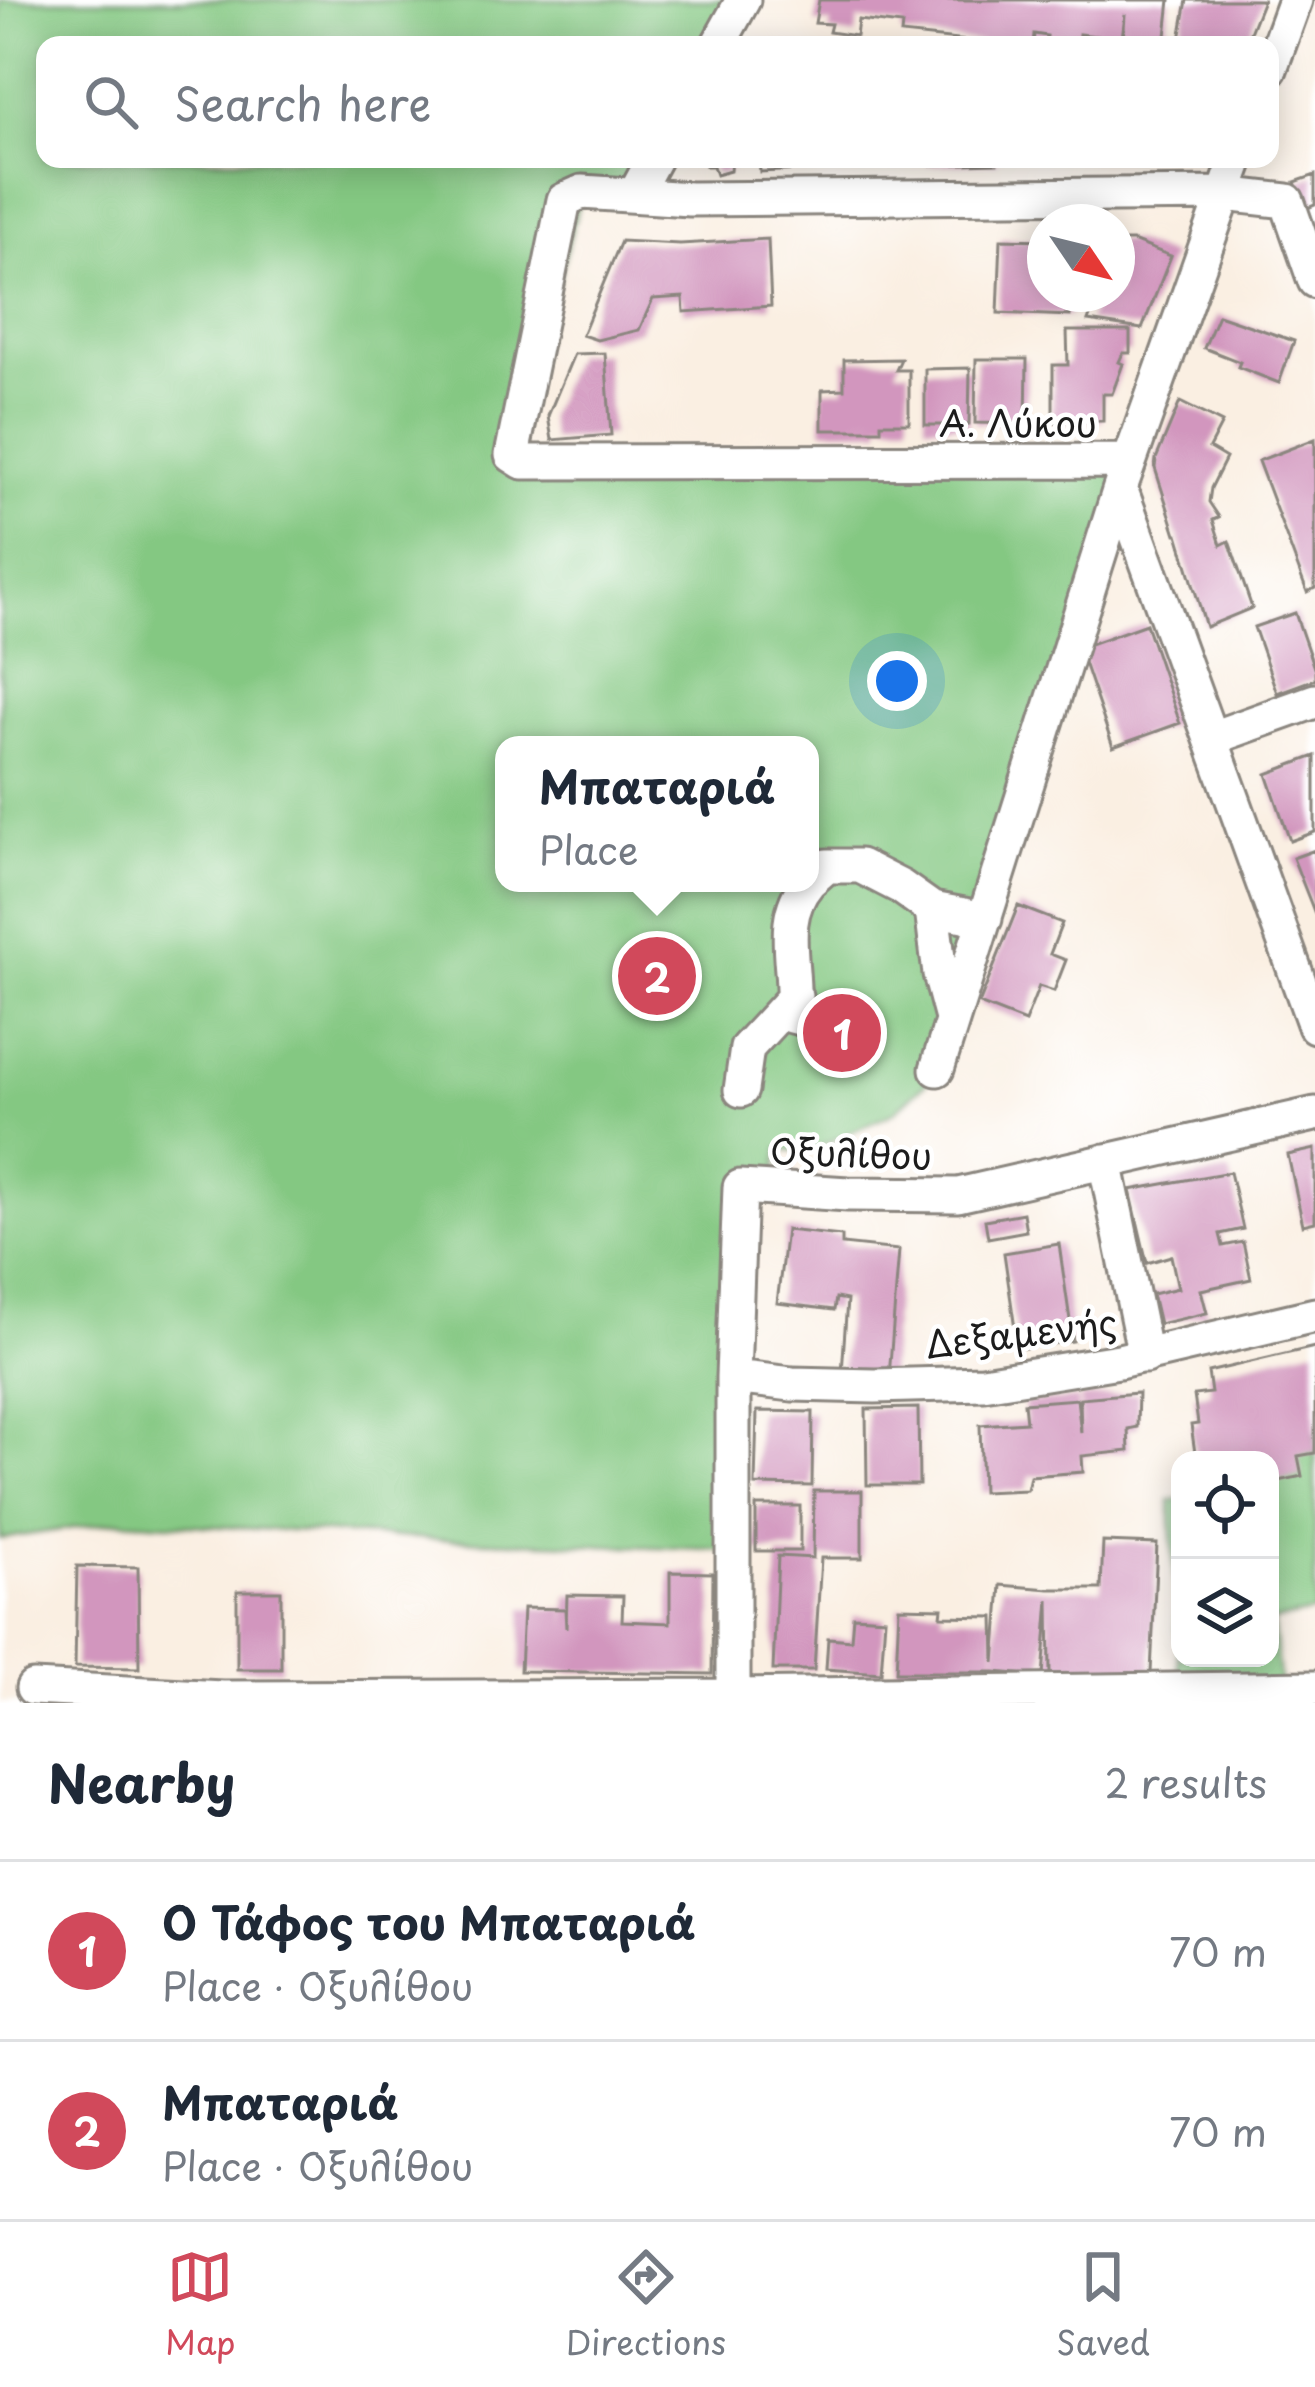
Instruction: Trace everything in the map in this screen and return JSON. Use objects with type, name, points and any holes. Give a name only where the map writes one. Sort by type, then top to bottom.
[{"type":"street","points":[[723,36],[743,0]]},
{"type":"street","points":[[1279,44],[1295,0]]},
{"type":"street","points":[[649,168],[634,194],[712,199],[1225,194],[1287,201],[1315,281]]},
{"type":"street","points":[[937,1070],[1124,475],[1235,168]]},
{"type":"street","name":"Α. Λύκου","points":[[634,194],[582,192],[564,200],[512,455],[523,462],[1124,475],[1315,1027]]},
{"type":"street","points":[[1212,738],[1315,701]]},
{"type":"street","points":[[819,873],[827,866],[860,866],[932,909],[985,919]]},
{"type":"street","points":[[801,892],[792,913],[788,947],[795,996],[792,1016],[826,1025]]},
{"type":"street","points":[[932,909],[952,1021]]},
{"type":"street","points":[[741,1090],[747,1048],[795,996]]},
{"type":"street","name":"Οξυλίθου","points":[[733,1696],[733,1377],[740,1186],[958,1195],[1315,1114]]},
{"type":"street","points":[[1105,1161],[1145,1356]]},
{"type":"street","name":"Δεξαμενής","points":[[733,1377],[792,1384],[983,1383],[1145,1356],[1315,1316]]},
{"type":"street","points":[[33,1688],[222,1698],[1315,1688]]},
{"type":"green space","points":[[0,0],[743,0],[723,36],[36,36],[36,168],[649,168],[635,194],[582,192],[512,454],[1129,461],[929,1080],[894,1112],[808,1152],[779,1149],[774,1190],[741,1187],[733,1550],[120,1521],[0,1539]]},
{"type":"green space","points":[[1315,1434],[1315,1612],[1279,1620],[1279,1559],[1279,1455]]},
{"type":"green space","points":[[1179,1667],[1278,1667],[1280,1687],[1180,1689]]},
{"type":"building","points":[[819,0],[1170,0],[1166,36],[1124,36],[1125,14],[1122,36],[920,36],[901,34],[902,25],[858,20],[856,36],[829,32],[831,24],[815,23]]},
{"type":"building","points":[[1187,0],[1263,0],[1249,36],[1181,36]]},
{"type":"building","points":[[760,168],[846,168],[760,172]]},
{"type":"building","points":[[1315,175],[1315,205],[1305,209],[1295,182]]},
{"type":"building","points":[[768,239],[771,306],[684,312],[683,297],[653,299],[639,330],[597,340],[582,335],[621,241],[680,244]]},
{"type":"building","points":[[1001,239],[1027,240],[1027,312],[1070,312],[1070,316],[998,313]]},
{"type":"building","points":[[1135,242],[1171,256],[1142,329],[1088,321],[1091,312],[1135,312]]},
{"type":"building","points":[[1218,315],[1294,341],[1279,383],[1204,348]]},
{"type":"building","points":[[1067,331],[1130,331],[1130,353],[1123,353],[1119,362],[1123,364],[1112,394],[1103,394],[1103,421],[1053,422],[1053,365],[1068,365]]},
{"type":"building","points":[[605,353],[611,435],[552,440],[548,416],[574,354]]},
{"type":"building","points":[[901,359],[896,370],[909,370],[909,423],[881,423],[881,430],[822,430],[822,390],[844,389],[844,360]]},
{"type":"building","points":[[976,359],[1027,359],[1026,424],[975,423]]},
{"type":"building","points":[[970,368],[969,425],[925,425],[925,369]]},
{"type":"building","points":[[1180,402],[1222,423],[1209,448],[1226,458],[1209,502],[1219,517],[1213,520],[1221,545],[1229,541],[1252,608],[1206,627],[1155,468]]},
{"type":"building","points":[[1315,439],[1315,588],[1307,592],[1258,461]]},
{"type":"building","points":[[1295,613],[1315,679],[1277,693],[1254,627]]},
{"type":"building","points":[[1146,624],[1180,723],[1113,747],[1079,648]]},
{"type":"building","points":[[1315,756],[1315,832],[1290,841],[1267,774]]},
{"type":"building","points":[[1315,850],[1315,914],[1293,858]]},
{"type":"building","points":[[1018,906],[1062,923],[1050,954],[1066,960],[1054,991],[1039,986],[1025,1022],[979,1004]]},
{"type":"building","points":[[1315,1149],[1315,1222],[1303,1225],[1288,1155]]},
{"type":"building","points":[[1230,1172],[1243,1229],[1220,1234],[1223,1246],[1243,1242],[1251,1279],[1201,1290],[1207,1313],[1159,1324],[1152,1294],[1178,1288],[1171,1256],[1147,1263],[1130,1190]]},
{"type":"building","points":[[1023,1213],[1026,1231],[988,1238],[985,1220]]},
{"type":"building","points":[[786,1230],[842,1236],[842,1244],[899,1250],[889,1377],[842,1373],[847,1300],[836,1298],[834,1310],[777,1303]]},
{"type":"building","points":[[1059,1244],[1073,1341],[1018,1349],[1004,1253]]},
{"type":"building","points":[[1315,1347],[1315,1453],[1298,1456],[1302,1476],[1279,1481],[1279,1451],[1195,1451],[1191,1425],[1198,1424],[1194,1395],[1211,1393],[1208,1372]]},
{"type":"building","points":[[1138,1393],[1137,1427],[1128,1429],[1129,1451],[1082,1456],[1083,1472],[1030,1476],[1027,1490],[982,1492],[980,1425],[1026,1422],[1024,1403],[1077,1399],[1081,1433],[1080,1398]]},
{"type":"building","points":[[918,1408],[919,1485],[867,1485],[866,1409]]},
{"type":"building","points":[[757,1411],[813,1412],[812,1486],[755,1485]]},
{"type":"building","points":[[814,1491],[862,1491],[862,1558],[821,1558],[814,1670],[773,1670],[778,1556],[813,1558]]},
{"type":"building","points":[[756,1506],[800,1506],[800,1551],[756,1551]]},
{"type":"building","points":[[1103,1542],[1157,1544],[1151,1673],[1050,1674],[1049,1599],[1043,1676],[896,1672],[899,1607],[942,1608],[941,1616],[994,1617],[995,1663],[1001,1585],[1101,1589]]},
{"type":"building","points":[[77,1566],[138,1567],[139,1668],[75,1667]]},
{"type":"building","points":[[670,1572],[713,1573],[712,1674],[520,1671],[523,1608],[565,1609],[566,1628],[567,1595],[623,1596],[622,1621],[670,1623]]},
{"type":"building","points":[[237,1591],[281,1591],[281,1669],[237,1669]]},
{"type":"building","points":[[853,1616],[885,1618],[881,1673],[826,1669],[828,1638],[851,1640]]},
{"type":"place","name":"Μπαταριά","points":[[657,976]]},
{"type":"place","name":"Ο Τάφος του Μπαταριά","points":[[842,1033]]}]
